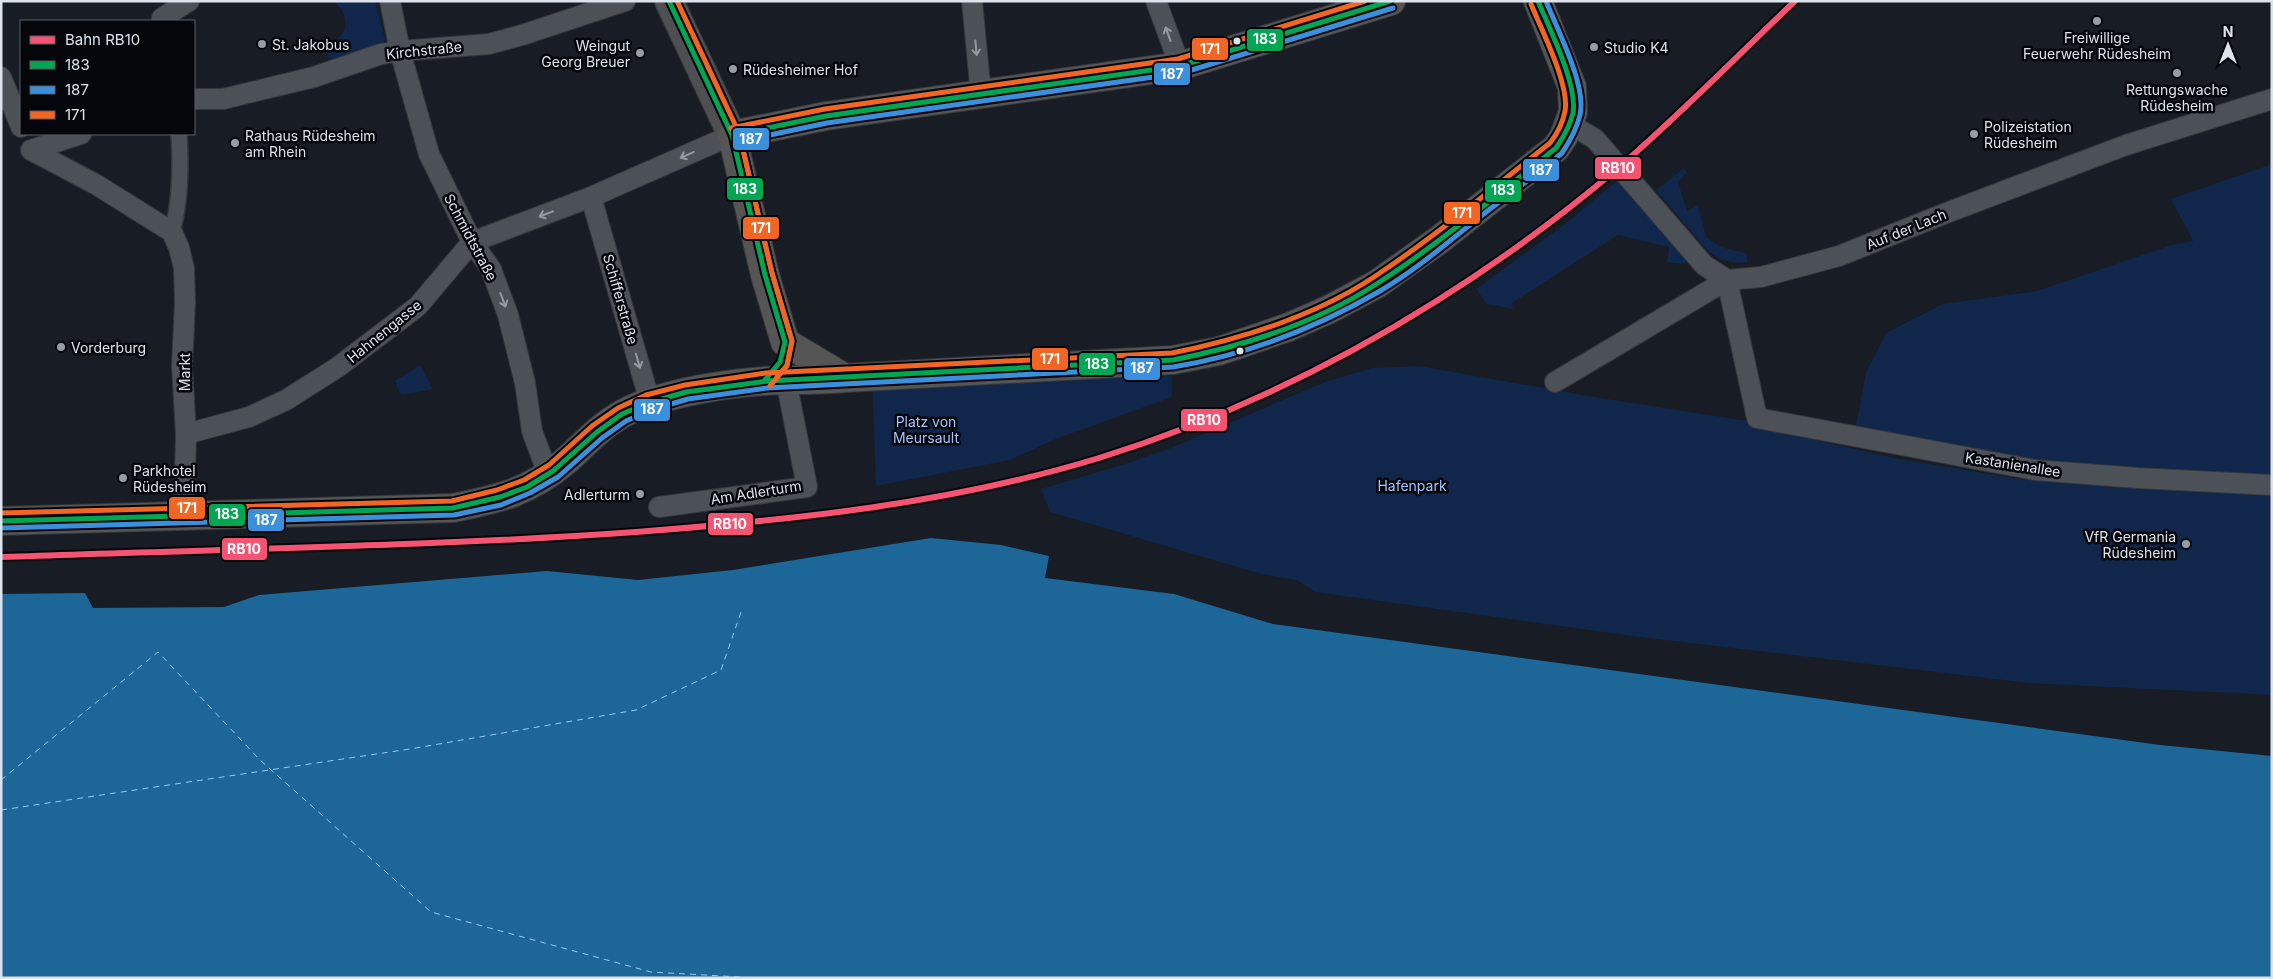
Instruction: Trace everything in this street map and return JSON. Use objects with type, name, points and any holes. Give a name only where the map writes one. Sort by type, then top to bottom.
[{"type":"main road","points":[[669,1],[732,136],[772,299],[785,342],[775,381]]},
{"type":"main road","points":[[732,136],[826,116],[1180,66],[1391,1]]},
{"type":"main road","points":[[1,521],[453,508],[508,496],[548,474],[566,461],[603,425],[650,402],[677,394],[775,381],[824,380],[1146,362],[1198,356],[1242,344],[1289,327],[1337,306],[1378,284],[1404,267],[1556,148],[1570,124],[1573,112],[1572,87],[1538,1]]},
{"type":"main road","points":[[785,342],[845,378]]},
{"type":"street","points":[[162,20],[162,18],[189,1]]},
{"type":"street","name":"Schmidtstraße","points":[[390,1],[400,51],[429,154],[472,242],[491,269],[508,315],[525,383],[532,431],[548,474]]},
{"type":"street","name":"Kirchstraße","points":[[195,99],[224,99],[314,77],[381,54],[489,44],[625,1]]},
{"type":"street","points":[[972,1],[981,95]]},
{"type":"street","points":[[1156,1],[1180,66]]},
{"type":"street","points":[[1,77],[20,124]]},
{"type":"street","name":"Auf der Lach","points":[[1555,382],[1727,280],[1761,277],[1839,256],[1941,214],[2126,145],[2272,99]]},
{"type":"street","points":[[1570,124],[1595,140],[1704,265],[1727,280]]},
{"type":"street","points":[[28,142],[74,135]]},
{"type":"street","points":[[28,142],[172,232],[176,219],[181,163],[179,135]]},
{"type":"street","name":"Hahnengasse","points":[[186,434],[249,417],[286,400],[338,367],[418,306],[472,242],[591,197],[732,136]]},
{"type":"street","name":"Schifferstraße","points":[[591,197],[650,402]]},
{"type":"street","name":"Markt","points":[[172,232],[179,248],[184,268],[185,322],[182,366],[186,434],[184,515]]},
{"type":"street","name":"Kastanienallee","points":[[1727,280],[1757,418],[2035,470],[2272,485]]},
{"type":"street","name":"Am Adlerturm","points":[[659,507],[807,487],[775,381]]},
{"type":"green space","points":[[333,1],[375,1],[385,39],[383,43],[337,60],[328,57],[325,45],[335,43],[345,29],[343,13]]},
{"type":"green space","name":"Hafenpark","points":[[2272,164],[2272,695],[2029,683],[1640,637],[1315,592],[1297,580],[1261,574],[1050,512],[1041,489],[1171,448],[1325,382],[1372,368],[1420,366],[1594,397],[1748,421],[1824,442],[1899,459],[2026,480],[2026,457],[1856,426],[1866,372],[1886,333],[1943,304],[2037,291],[2172,245],[2193,241],[2171,199]]},
{"type":"green space","points":[[1684,168],[1687,173],[1678,182],[1687,211],[1698,205],[1706,237],[1721,247],[1746,253],[1748,262],[1737,263],[1728,261],[1718,258],[1709,252],[1656,190]]},
{"type":"green space","points":[[1617,181],[1687,259],[1684,264],[1667,262],[1669,247],[1618,235],[1512,303],[1513,309],[1487,304],[1476,289],[1561,227]]},
{"type":"green space","points":[[420,365],[433,389],[401,395],[395,381]]},
{"type":"green space","name":"Platz von Meursault","points":[[1172,376],[1172,397],[1056,439],[1010,460],[876,486],[872,383]]},
{"type":"shaded area","points":[[931,538],[1001,545],[1049,556],[1045,578],[1174,594],[1273,624],[2160,745],[2272,756],[2272,978],[1,978],[1,594],[85,593],[93,608],[224,607],[259,595],[547,571],[638,580],[733,570]]},
{"type":"ferry route","points":[[1,810],[410,749],[636,710],[721,670],[741,612]]},
{"type":"ferry route","points":[[1,780],[158,652],[260,760],[431,912],[651,972],[758,978]]},
{"type":"rail line","name":"RB10","points":[[1,557],[478,541],[636,532],[753,522],[870,508],[928,498],[1042,474],[1099,458],[1187,427],[1272,391],[1355,349],[1459,287],[1529,238],[1617,169],[1685,107],[1795,1]]},
{"type":"transit line","name":"183","points":[[669,1],[732,135],[765,275],[785,342],[780,362],[764,381]]},
{"type":"transit line","name":"171","points":[[677,1],[739,133],[772,273],[792,341],[787,365],[770,386]]},
{"type":"transit line","name":"171","points":[[731,128],[825,109],[1178,59],[1365,1]]},
{"type":"transit line","name":"183","points":[[732,135],[826,116],[1180,66],[1390,1]]},
{"type":"transit line","name":"183","points":[[1,521],[453,508],[500,497],[527,487],[553,471],[597,432],[622,414],[648,403],[686,392],[767,381],[1173,360],[1253,340],[1330,310],[1378,283],[1446,235],[1556,148],[1570,122],[1573,113],[1573,101],[1562,57],[1538,1]]},
{"type":"transit line","name":"187","points":[[1,528],[454,515],[501,505],[530,493],[558,477],[602,438],[626,421],[651,410],[688,399],[767,388],[1173,367],[1200,362],[1254,347],[1331,317],[1380,291],[1436,252],[1562,153],[1577,125],[1581,103],[1570,58],[1546,1]]},
{"type":"transit line","name":"171","points":[[1,513],[452,501],[497,490],[524,480],[549,465],[592,426],[618,408],[646,395],[685,385],[766,373],[1172,353],[1251,333],[1327,303],[1374,277],[1442,228],[1550,143],[1563,119],[1565,100],[1559,72],[1531,4]]},
{"type":"transit line","name":"187","points":[[770,386],[787,366],[792,341],[772,273],[741,141],[827,123],[1182,73],[1393,8]]},
{"type":"place","name":"Freiwillige Feuerwehr Rüdesheim","points":[[2097,21]]},
{"type":"place","name":"St. Jakobus","points":[[262,44]]},
{"type":"place","name":"Studio K4","points":[[1594,47]]},
{"type":"place","name":"Weingut Georg Breuer","points":[[640,53]]},
{"type":"place","name":"Rüdesheimer Hof","points":[[733,69]]},
{"type":"place","name":"Rettungswache Rüdesheim","points":[[2177,73]]},
{"type":"place","name":"Polizeistation Rüdesheim","points":[[1974,134]]},
{"type":"place","name":"Rathaus Rüdesheim am Rhein","points":[[235,143]]},
{"type":"place","name":"Vorderburg","points":[[61,347]]},
{"type":"place","name":"Parkhotel Rüdesheim","points":[[123,478]]},
{"type":"place","name":"Adlerturm","points":[[640,494]]},
{"type":"place","name":"VfR Germania Rüdesheim","points":[[2186,544]]}]
